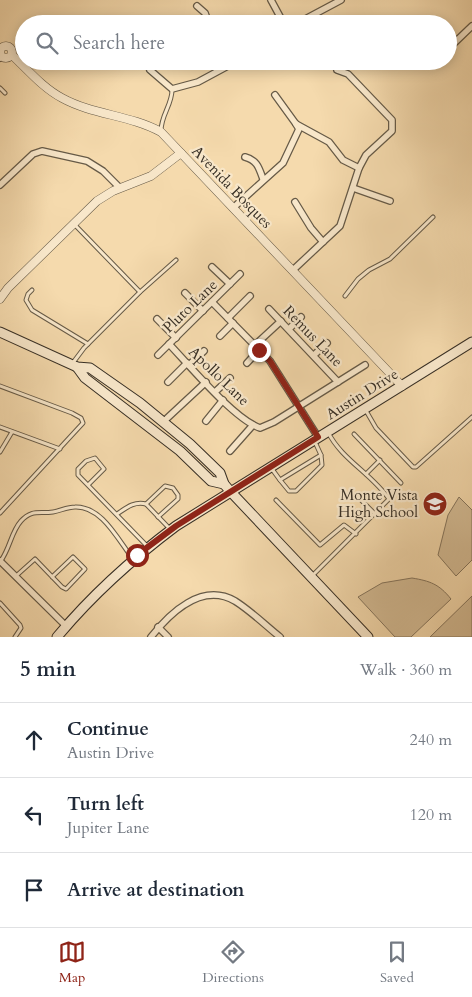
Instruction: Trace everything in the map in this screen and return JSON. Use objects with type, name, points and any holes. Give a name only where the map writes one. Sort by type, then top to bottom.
[{"type":"main road","points":[[0,332],[74,366],[90,368],[163,422],[220,473],[227,488],[368,637]]},
{"type":"main road","name":"Austin Drive","points":[[57,637],[99,590],[133,559],[227,488],[270,467],[472,342]]},
{"type":"main road","points":[[74,366],[85,378],[135,414],[180,450],[211,481],[227,488]]},
{"type":"main road","points":[[135,414],[146,416],[159,425],[163,422]]},
{"type":"street","points":[[271,0],[279,15]]},
{"type":"street","points":[[313,15],[341,0]]},
{"type":"street","points":[[197,6],[207,15]]},
{"type":"street","points":[[457,40],[472,26]]},
{"type":"street","points":[[2,45],[11,48],[12,55],[7,58],[1,57],[2,45]]},
{"type":"street","name":"Avenida Bosques","points":[[29,70],[61,98],[81,106],[142,122],[161,132],[402,386]]},
{"type":"street","points":[[150,70],[172,89],[198,82],[217,70]]},
{"type":"street","points":[[292,270],[344,220],[359,168],[366,155],[392,131],[394,124],[348,74],[337,70]]},
{"type":"street","points":[[233,208],[283,163],[299,129],[275,95]]},
{"type":"street","points":[[296,124],[329,142],[343,160],[359,168]]},
{"type":"street","points":[[0,185],[32,154],[42,150],[87,161],[103,171],[120,188]]},
{"type":"street","points":[[0,299],[8,288],[97,201],[120,188],[151,176],[181,153]]},
{"type":"street","points":[[246,157],[252,159],[257,164],[263,179]]},
{"type":"street","points":[[353,188],[390,201]]},
{"type":"street","points":[[295,202],[311,228],[323,242]]},
{"type":"street","points":[[212,267],[230,284]]},
{"type":"street","name":"Pluto Lane","points":[[158,355],[240,274]]},
{"type":"street","points":[[185,293],[203,311]]},
{"type":"street","points":[[228,318],[250,296]]},
{"type":"street","points":[[212,302],[270,361],[316,439]]},
{"type":"street","name":"Remus Lane","points":[[269,309],[338,382]]},
{"type":"street","points":[[289,329],[301,317]]},
{"type":"street","points":[[158,319],[176,338]]},
{"type":"street","points":[[247,363],[257,348],[281,321]]},
{"type":"street","points":[[220,336],[233,323]]},
{"type":"street","points":[[314,355],[327,343]]},
{"type":"street","name":"Apollo Lane","points":[[169,344],[223,400],[253,425]]},
{"type":"street","points":[[168,382],[204,351]]},
{"type":"street","points":[[230,452],[253,425],[260,428],[298,407],[365,365]]},
{"type":"street","points":[[216,392],[230,378]]},
{"type":"street","points":[[163,422],[206,382]]},
{"type":"street","points":[[206,421],[223,400]]},
{"type":"street","points":[[0,562],[66,626]]},
{"type":"street","points":[[151,637],[158,627],[189,601],[200,597],[218,596],[235,601],[280,637]]},
{"type":"street","points":[[158,627],[168,637]]},
{"type":"lane","points":[[0,88],[5,93]]},
{"type":"lane","points":[[161,132],[161,120],[172,97],[172,89]]},
{"type":"lane","points":[[345,296],[363,275],[390,260],[433,217]]},
{"type":"lane","points":[[74,224],[140,292]]},
{"type":"lane","points":[[74,366],[88,344],[140,292],[176,260]]},
{"type":"lane","points":[[32,290],[26,300],[32,310],[88,344]]},
{"type":"lane","points":[[0,386],[72,413],[81,418],[83,423],[80,429],[0,513]]},
{"type":"lane","points":[[365,408],[376,428],[416,468],[472,417]]},
{"type":"lane","points":[[0,428],[60,450]]},
{"type":"lane","points":[[311,577],[376,515],[389,499],[334,446],[328,431]]},
{"type":"lane","points":[[0,452],[12,432]]},
{"type":"lane","points":[[354,434],[401,483]]},
{"type":"lane","points":[[270,467],[290,491],[296,491],[322,466],[316,439]]},
{"type":"lane","points":[[280,480],[321,455]]},
{"type":"lane","points":[[88,485],[104,469],[95,458],[86,461],[77,472],[88,485],[149,547]]},
{"type":"lane","points":[[365,474],[380,460]]},
{"type":"lane","points":[[117,514],[130,505],[146,504],[165,486],[173,488],[178,498],[158,517]]},
{"type":"lane","points":[[357,496],[376,515]]},
{"type":"lane","points":[[276,500],[320,545],[344,525],[356,534]]},
{"type":"lane","points":[[146,504],[171,530]]},
{"type":"lane","points":[[0,562],[11,544],[15,530],[29,515],[34,512],[49,513],[76,507],[95,511],[133,559]]},
{"type":"lane","points":[[16,576],[34,559],[52,577],[66,588],[85,569],[73,557],[52,577]]},
{"type":"lane","points":[[0,602],[20,625],[21,628],[15,637]]},
{"type":"shaded area","points":[[459,497],[472,510],[472,560],[456,576],[438,555],[448,515]]},
{"type":"shaded area","points":[[412,578],[434,584],[451,599],[411,637],[395,637],[358,597],[382,583]]},
{"type":"shaded area","points":[[472,596],[472,637],[430,637]]},
{"type":"place","name":"Monte Vista High School","points":[[435,504]]},
{"type":"route","points":[[137,555],[176,526],[318,437],[270,361],[259,350]]}]
